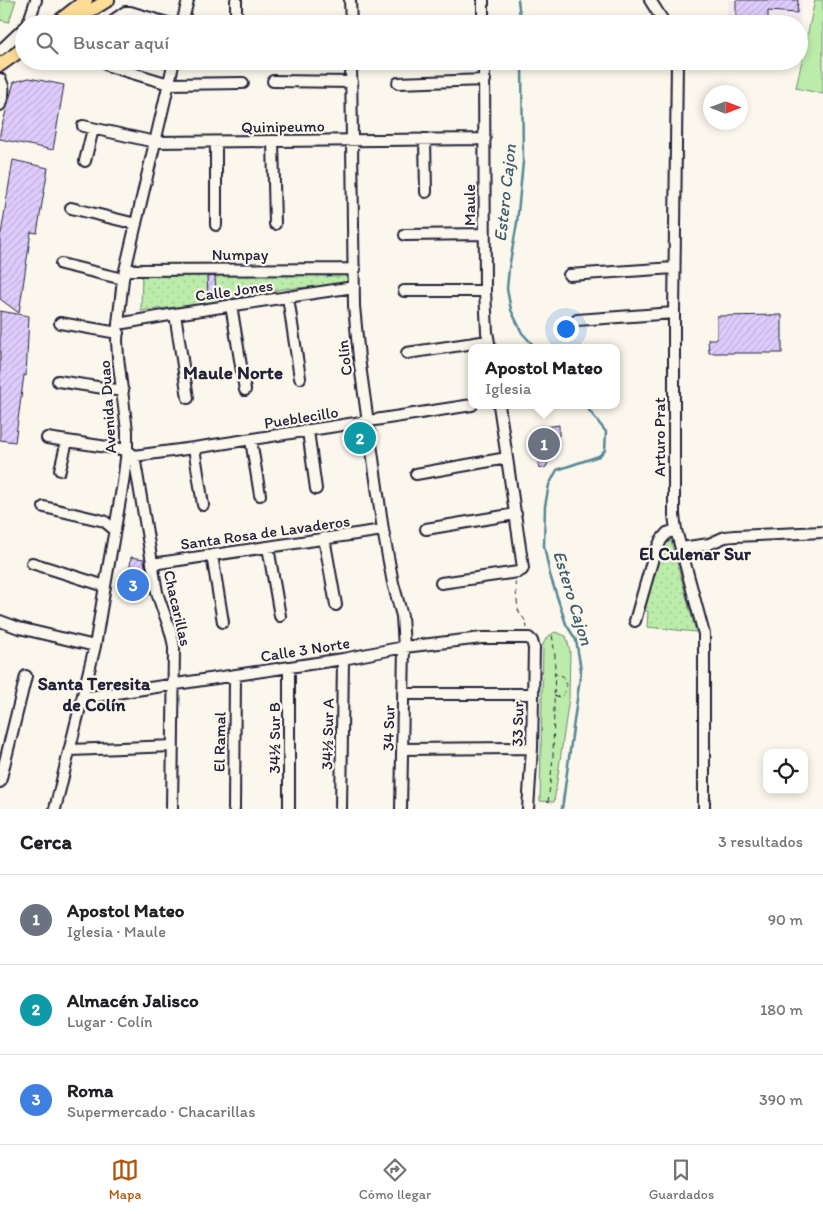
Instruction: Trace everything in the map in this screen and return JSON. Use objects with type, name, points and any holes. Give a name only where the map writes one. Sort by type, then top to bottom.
[{"type":"main road","points":[[67,15],[86,0]]},
{"type":"main road","points":[[84,15],[108,0]]},
{"type":"main road","points":[[2,59],[15,53]]},
{"type":"street","points":[[31,15],[36,0]]},
{"type":"street","points":[[184,15],[188,0]]},
{"type":"street","points":[[236,0],[236,15]]},
{"type":"street","points":[[350,0],[351,15]]},
{"type":"street","points":[[483,0],[483,15]]},
{"type":"street","points":[[650,0],[659,15]]},
{"type":"street","points":[[121,15],[125,12],[130,12],[140,15]]},
{"type":"street","points":[[2,59],[4,47],[15,37]]},
{"type":"street","points":[[122,70],[169,84],[243,83]]},
{"type":"street","name":"Avenida Duao","points":[[56,809],[95,646],[104,586],[130,453],[118,357],[118,328],[124,275],[172,70]]},
{"type":"street","name":"Colín","points":[[351,70],[354,287],[357,341],[383,530],[393,583],[402,616],[404,647]]},
{"type":"street","name":"Maule","points":[[484,70],[484,234],[485,291],[489,344]]},
{"type":"street","name":"Arturo Prat","points":[[677,70],[674,268],[674,515],[680,548],[704,634],[704,809]]},
{"type":"street","points":[[0,79],[4,91],[0,105]]},
{"type":"street","points":[[398,83],[485,80]]},
{"type":"street","points":[[274,81],[352,82]]},
{"type":"street","name":"Quinipeumo","points":[[86,161],[88,128],[155,142],[485,139]]},
{"type":"street","points":[[426,139],[426,192]]},
{"type":"street","points":[[273,141],[275,224]]},
{"type":"street","points":[[216,142],[216,225]]},
{"type":"street","points":[[70,208],[136,224]]},
{"type":"street","points":[[405,235],[484,234]]},
{"type":"street","name":"Numpay","points":[[61,264],[124,275],[355,269]]},
{"type":"street","points":[[569,275],[674,268]]},
{"type":"street","name":"Calle Jones","points":[[60,323],[118,328],[175,314],[354,287]]},
{"type":"street","points":[[404,292],[485,291]]},
{"type":"street","points":[[288,297],[300,378]]},
{"type":"street","points":[[231,305],[245,390]]},
{"type":"street","points":[[577,320],[674,313]]},
{"type":"street","points":[[175,314],[188,398]]},
{"type":"street","points":[[407,353],[468,346]]},
{"type":"street","points":[[58,381],[123,391]]},
{"type":"street","name":"Pueblecillo","points":[[47,438],[130,453],[194,448],[468,406]]},
{"type":"street","points":[[440,583],[518,572],[524,566],[500,409]]},
{"type":"street","points":[[308,431],[316,488]]},
{"type":"street","points":[[251,440],[260,495]]},
{"type":"street","points":[[60,470],[67,441]]},
{"type":"street","points":[[194,448],[203,505]]},
{"type":"street","name":"Chacarillas","points":[[130,453],[159,600],[173,642],[172,809]]},
{"type":"street","points":[[416,474],[507,458]]},
{"type":"street","points":[[44,507],[104,521],[115,530]]},
{"type":"street","points":[[426,528],[516,514]]},
{"type":"street","name":"Santa Rosa de Lavaderos","points":[[152,564],[383,530]]},
{"type":"street","points":[[635,621],[652,558],[661,540],[668,533],[676,530]]},
{"type":"street","points":[[680,548],[708,544],[725,537],[823,532]]},
{"type":"street","points":[[324,538],[336,605]]},
{"type":"street","points":[[268,547],[280,616]]},
{"type":"street","points":[[212,556],[223,622]]},
{"type":"street","points":[[32,563],[104,586]]},
{"type":"street","points":[[0,621],[95,646]]},
{"type":"street","name":"Calle 3 Norte","points":[[83,698],[235,676],[404,647],[482,638],[528,638],[532,641]]},
{"type":"street","name":"33 Sur","points":[[528,809],[532,748],[534,648],[532,641]]},
{"type":"street","name":"34 Sur","points":[[401,809],[404,647]]},
{"type":"street","name":"34½ Sur A","points":[[342,809],[343,658]]},
{"type":"street","name":"34½ Sur B","points":[[288,809],[289,667]]},
{"type":"street","points":[[0,782],[26,676]]},
{"type":"street","name":"El Ramal","points":[[234,809],[235,676]]},
{"type":"street","points":[[403,694],[533,694]]},
{"type":"street","points":[[70,750],[173,746]]},
{"type":"street","points":[[402,749],[532,748]]},
{"type":"path","points":[[522,570],[515,583],[518,610],[526,622],[532,641]]},
{"type":"path","points":[[548,802],[553,758],[555,674],[552,634]]},
{"type":"path","points":[[554,696],[560,697],[564,694],[566,687],[563,676],[555,674]]},
{"type":"shaded area","points":[[728,0],[802,0],[800,15],[727,15]]},
{"type":"green space","points":[[0,0],[16,0],[9,22],[0,20]]},
{"type":"green space","points":[[815,0],[823,0],[823,94],[796,88],[800,70],[808,70],[808,32]]},
{"type":"green space","points":[[142,272],[350,272],[350,284],[283,289],[201,304],[141,311]]},
{"type":"green space","points":[[671,541],[696,632],[647,627],[648,611],[641,611],[665,542]]},
{"type":"green space","points":[[555,632],[566,636],[570,651],[569,698],[554,802],[540,801],[543,644],[547,637]]},
{"type":"building","points":[[736,0],[798,0],[797,13],[768,11],[768,15],[736,15]]},
{"type":"building","points":[[29,78],[64,85],[53,150],[0,139],[14,82]]},
{"type":"building","points":[[13,160],[48,168],[37,233],[31,232],[19,313],[0,299],[0,234]]},
{"type":"building","points":[[215,276],[216,294],[208,294],[207,277]]},
{"type":"building","points":[[0,311],[29,316],[26,376],[24,375],[15,442],[0,440]]},
{"type":"building","points":[[782,315],[782,353],[709,353],[708,339],[717,339],[717,316]]},
{"type":"building","points":[[559,425],[559,436],[549,438],[551,455],[546,467],[539,469],[536,452],[543,450],[539,428]]},
{"type":"building","points":[[362,430],[364,446],[356,447],[354,431]]},
{"type":"building","points":[[131,557],[144,559],[149,594],[121,590],[123,575],[129,576]]},
{"type":"waterway","name":"Estero Cajon","points":[[518,0],[520,15]]},
{"type":"waterway","name":"Estero Cajon","points":[[522,70],[523,162],[517,223],[507,289],[511,310],[522,333],[532,344]]},
{"type":"waterway","name":"Estero Cajon","points":[[562,809],[581,670],[576,640],[566,624],[550,575],[544,546],[545,506],[549,485],[557,470],[599,456],[605,450],[606,432],[588,409]]},
{"type":"place","name":"Almacén Jalisco","points":[[360,438]]},
{"type":"place","name":"Apostol Mateo","points":[[544,444]]},
{"type":"place","name":"Roma","points":[[133,585]]},
{"type":"district","name":"Maule Norte","points":[[233,372]]},
{"type":"district","name":"El Culenar Sur","points":[[695,554]]},
{"type":"district","name":"Santa Teresita de Colín","points":[[94,694]]}]
